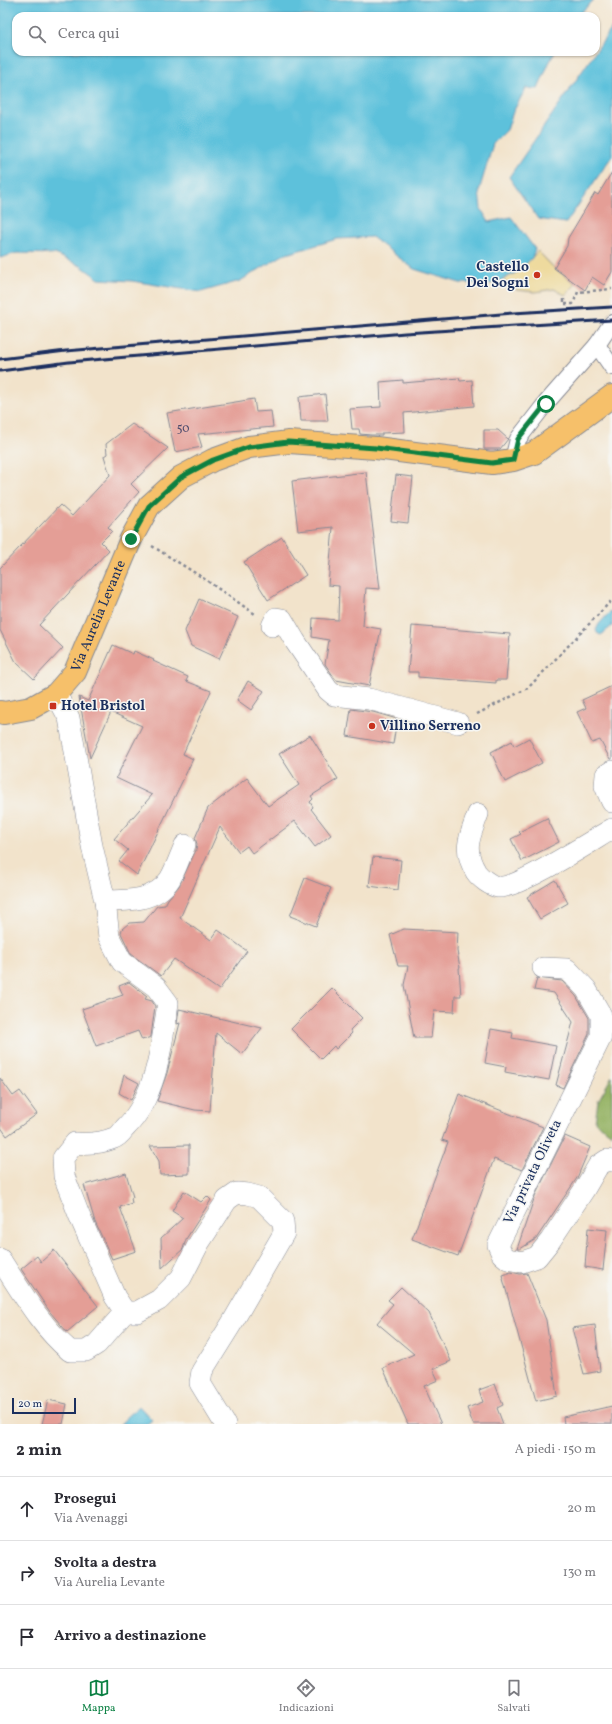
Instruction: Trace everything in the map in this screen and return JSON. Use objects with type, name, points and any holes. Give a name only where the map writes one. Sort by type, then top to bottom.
[{"type":"main road","name":"Via Aurelia Levante","points":[[0,712],[4,713],[31,708],[56,694],[75,672],[131,539],[149,506],[181,477],[213,460],[249,447],[288,442],[376,448],[492,463],[513,460],[534,453],[612,396]]},
{"type":"street","points":[[513,460],[518,439],[597,345],[612,322]]},
{"type":"street","points":[[597,345],[612,367]]},
{"type":"street","points":[[272,626],[276,618],[282,619],[328,690],[334,695],[369,699],[458,724]]},
{"type":"street","points":[[56,694],[69,718],[92,846],[105,901],[109,937],[122,962],[156,987],[168,1004],[162,1046],[149,1091],[132,1122],[115,1138],[87,1144],[75,1143],[63,1158],[64,1176],[76,1208],[115,1297],[125,1312]]},
{"type":"street","points":[[612,770],[606,775],[605,786],[612,802]]},
{"type":"street","points":[[478,814],[468,837],[470,859],[477,873],[489,883],[499,887],[515,883],[539,871],[612,829]]},
{"type":"street","points":[[105,901],[136,899],[151,895],[160,890],[170,879],[185,845]]},
{"type":"street","name":"Via privata Oliveta","points":[[543,968],[567,969],[586,989],[601,1016],[606,1030],[498,1245],[502,1254],[508,1259],[522,1262],[537,1257],[576,1203],[598,1166],[607,1160],[612,1161]]},
{"type":"street","points":[[0,1259],[29,1303],[58,1341],[70,1351],[86,1351],[97,1344],[125,1312],[137,1312],[160,1300],[181,1278],[199,1243],[228,1200],[237,1193],[259,1197],[276,1212],[283,1221],[284,1233],[232,1323],[202,1371],[200,1383],[225,1424]]},
{"type":"path","points":[[564,299],[564,304],[573,304],[578,292],[612,289]]},
{"type":"path","points":[[131,539],[151,544],[272,626]]},
{"type":"path","points":[[458,724],[528,688],[612,600]]},
{"type":"green space","points":[[612,1076],[612,1134],[595,1122],[598,1101]]},
{"type":"sand","name":"Castello Dei Sogni","points":[[538,251],[554,268],[576,284],[565,295],[554,289],[535,292],[517,290],[502,280],[519,271]]},
{"type":"water","points":[[0,0],[594,0],[581,12],[12,12],[12,56],[553,56],[538,89],[526,88],[513,112],[507,130],[493,144],[479,191],[481,209],[489,222],[511,217],[535,249],[532,258],[519,271],[502,280],[489,284],[460,283],[414,269],[372,237],[337,239],[283,255],[240,281],[201,292],[132,281],[99,279],[81,266],[55,254],[17,253],[0,258]]},
{"type":"water","points":[[612,28],[612,156],[566,223],[538,219],[509,177],[593,56],[600,56],[600,45]]},
{"type":"water","points":[[612,610],[612,626],[601,635],[597,633],[596,630],[599,624]]},
{"type":"water","points":[[139,1406],[152,1420],[147,1424],[120,1424]]},
{"type":"building","points":[[612,172],[612,272],[604,285],[592,277],[585,290],[554,268],[567,246],[568,238],[595,193],[598,195]]},
{"type":"building","points":[[459,378],[460,381],[472,380],[474,406],[404,413],[405,432],[371,435],[360,434],[359,429],[352,429],[350,409],[381,407],[380,382],[403,380],[403,383]]},
{"type":"building","points":[[325,394],[328,421],[301,421],[299,397]]},
{"type":"building","points":[[254,399],[256,412],[271,411],[273,427],[198,434],[202,447],[175,452],[167,413]]},
{"type":"building","points":[[132,424],[168,448],[131,484],[139,492],[108,527],[112,531],[101,542],[109,550],[39,625],[63,648],[34,679],[16,662],[0,630],[0,568],[60,505],[72,516],[110,475],[104,456],[107,454],[106,444]]},
{"type":"building","points":[[484,430],[498,430],[508,439],[500,449],[484,449]]},
{"type":"building","points":[[366,472],[380,589],[366,588],[363,626],[381,629],[369,686],[336,680],[325,664],[329,640],[312,637],[313,618],[338,620],[339,586],[328,585],[333,527],[298,531],[292,481]]},
{"type":"building","points":[[396,475],[413,477],[408,523],[391,521]]},
{"type":"building","points":[[282,537],[306,575],[268,600],[244,562]]},
{"type":"building","points":[[199,599],[238,617],[219,659],[191,646],[185,631]]},
{"type":"building","points":[[412,626],[510,634],[506,680],[496,680],[496,683],[418,677],[418,672],[408,672]]},
{"type":"building","points":[[113,645],[133,654],[134,651],[154,660],[153,661],[188,677],[186,681],[211,691],[183,754],[193,759],[137,875],[119,861],[128,850],[114,839],[152,795],[116,778],[142,726],[111,712],[90,758],[79,697],[88,701]]},
{"type":"building","points":[[248,681],[264,691],[251,710],[237,700]]},
{"type":"building","points":[[612,686],[612,759],[610,759],[600,740],[592,743],[577,712],[586,708],[582,700]]},
{"type":"building","name":"Villino Serreno","points":[[351,709],[373,712],[397,719],[393,744],[347,736]]},
{"type":"building","points":[[310,735],[338,779],[311,796],[313,799],[310,802],[313,807],[311,809],[331,835],[315,847],[295,821],[252,853],[247,846],[239,852],[220,827],[180,918],[211,940],[218,930],[247,951],[219,990],[174,959],[161,976],[131,954],[121,933],[122,929],[129,923],[144,922],[157,906],[165,905],[179,886],[196,850],[197,844],[195,838],[208,808],[247,778],[268,806],[299,785],[279,754]]},
{"type":"building","points":[[529,738],[542,763],[505,782],[491,752],[512,741],[514,746]]},
{"type":"building","points":[[547,818],[559,842],[522,861],[511,839],[521,834],[519,832]]},
{"type":"building","points":[[373,857],[401,860],[398,890],[369,886]]},
{"type":"building","points":[[305,878],[331,888],[316,926],[290,916]]},
{"type":"building","points":[[555,880],[568,903],[540,919],[527,897]]},
{"type":"building","points":[[404,929],[458,932],[457,951],[460,968],[461,996],[455,996],[454,1012],[434,1011],[431,1038],[414,1038],[404,985],[408,966],[398,966],[390,935]]},
{"type":"building","points":[[537,978],[562,981],[576,996],[589,1018],[589,1034],[563,1088],[556,1085],[573,1022],[554,993],[534,990]]},
{"type":"building","points":[[129,982],[147,996],[145,999],[152,1001],[155,1006],[151,1037],[142,1040],[138,1031],[96,1046],[82,1009],[123,995],[119,986]]},
{"type":"building","points":[[332,988],[362,1018],[350,1030],[352,1033],[336,1049],[334,1046],[321,1059],[291,1029]]},
{"type":"building","points":[[179,1009],[262,1028],[242,1054],[216,1033],[210,1111],[195,1110],[157,1101],[167,1073],[180,1023],[177,1024]]},
{"type":"building","points":[[491,1029],[513,1033],[512,1038],[556,1046],[549,1080],[505,1072],[506,1067],[485,1063]]},
{"type":"building","points":[[124,1075],[139,1083],[131,1100],[119,1093]]},
{"type":"building","points":[[0,1078],[13,1096],[20,1091],[37,1114],[7,1136],[0,1126]]},
{"type":"building","points":[[459,1094],[543,1127],[522,1170],[494,1159],[458,1256],[412,1239],[448,1142],[442,1140]]},
{"type":"building","points":[[565,1136],[590,1147],[577,1178],[536,1239],[520,1249],[517,1249],[535,1196]]},
{"type":"building","points":[[189,1145],[189,1174],[160,1175],[159,1161],[150,1146]]},
{"type":"building","points":[[126,1173],[133,1197],[131,1198],[132,1203],[120,1207],[136,1251],[112,1259],[95,1222],[84,1185]]},
{"type":"building","points":[[184,1191],[201,1202],[207,1196],[211,1200],[186,1239],[183,1249],[162,1268],[161,1238],[183,1218],[172,1211]]},
{"type":"building","points":[[588,1228],[607,1230],[603,1270],[585,1267]]},
{"type":"building","points":[[54,1250],[98,1306],[67,1332],[50,1312],[21,1269],[37,1256],[41,1262]]},
{"type":"building","points":[[511,1272],[520,1274],[527,1273],[546,1320],[557,1396],[536,1401],[502,1275]]},
{"type":"building","points":[[401,1287],[429,1313],[451,1361],[433,1369],[438,1380],[424,1386],[441,1424],[408,1424],[383,1368],[414,1354],[377,1323],[393,1304],[388,1300]]},
{"type":"building","points":[[595,1325],[600,1371],[584,1374],[572,1328]]},
{"type":"building","points":[[495,1384],[503,1405],[497,1408],[503,1424],[473,1424],[467,1408],[483,1402],[479,1390]]},
{"type":"building","points":[[48,1400],[67,1404],[63,1424],[42,1424]]},
{"type":"building","points":[[612,1406],[612,1424],[564,1424],[563,1417]]},
{"type":"railway","points":[[0,359],[66,351],[513,313],[612,307]]},
{"type":"railway","points":[[0,371],[69,362],[405,333],[612,320]]},
{"type":"place","name":"Castello Dei Sogni","points":[[537,275]]},
{"type":"place","name":"Hotel Bristol","points":[[53,706]]},
{"type":"place","name":"Villino Serreno","points":[[372,726]]},
{"type":"route","points":[[131,539],[149,506],[181,477],[213,460],[249,447],[288,442],[376,448],[492,463],[513,460],[518,439],[546,404]]}]
